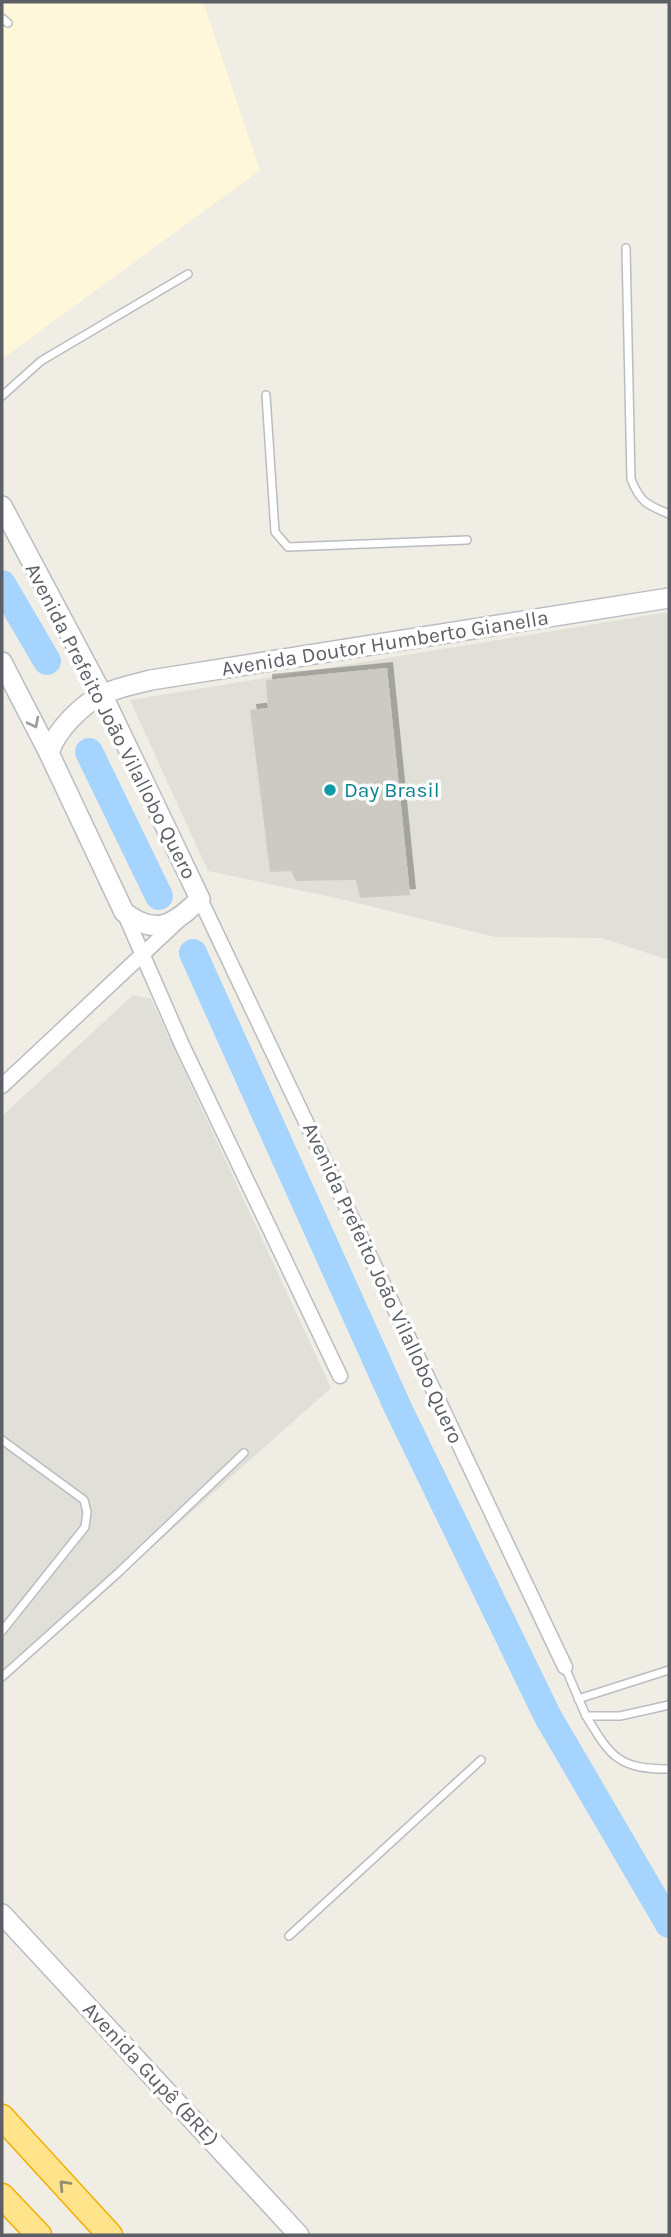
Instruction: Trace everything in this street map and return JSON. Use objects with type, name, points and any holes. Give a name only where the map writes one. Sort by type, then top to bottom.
[{"type":"highway","points":[[2,2118],[110,2235]]},
{"type":"highway","points":[[2,2196],[39,2235]]},
{"type":"main road","name":"Avenida Prefeito João Vilallobo Quero","points":[[2,506],[102,694],[200,899],[178,920]]},
{"type":"main road","name":"Avenida Doutor Humberto Gianella","points":[[102,694],[151,680],[669,598]]},
{"type":"main road","points":[[2,662],[49,753],[124,912],[133,919],[152,925],[164,925],[178,920]]},
{"type":"main road","points":[[49,753],[52,743],[62,730],[102,694]]},
{"type":"main road","name":"Avenida Gupê (BRE)","points":[[2,1914],[299,2235]]},
{"type":"street","name":"Avenida Prefeito João Vilallobo Quero","points":[[200,899],[565,1667]]},
{"type":"street","points":[[124,912],[182,1045],[340,1376]]},
{"type":"street","name":"Avenida Prefeito João Vilallobo Quero","points":[[2,1086],[178,920]]},
{"type":"lane","points":[[626,248],[631,479],[637,495],[648,505],[669,514]]},
{"type":"lane","points":[[2,396],[41,361],[188,275]]},
{"type":"lane","points":[[266,395],[275,532],[288,547],[467,540]]},
{"type":"lane","points":[[2,1440],[84,1500],[87,1512],[85,1527],[2,1631]]},
{"type":"lane","points":[[2,1678],[244,1453]]},
{"type":"lane","points":[[565,1667],[586,1716],[614,1757],[645,1769],[669,1769]]},
{"type":"lane","points":[[578,1699],[669,1670]]},
{"type":"lane","points":[[586,1716],[620,1716],[669,1706]]},
{"type":"lane","points":[[289,1936],[481,1760]]},
{"type":"shaded area","points":[[2,2],[203,2],[260,170],[2,359]]},
{"type":"shaded area","points":[[669,612],[669,960],[602,938],[495,937],[341,899],[208,871],[130,700]]},
{"type":"shaded area","points":[[133,995],[151,999],[331,1388],[2,1681],[2,1116]]},
{"type":"building","name":"Day Brasil","points":[[387,668],[410,895],[360,898],[356,880],[296,881],[291,871],[270,872],[250,710],[268,708],[266,680]]},
{"type":"waterway","points":[[2,584],[47,661]]},
{"type":"waterway","points":[[89,752],[159,896]]},
{"type":"waterway","points":[[193,953],[398,1408],[548,1717],[669,1924]]},
{"type":"place","name":"Day Brasil","points":[[330,790]]}]
